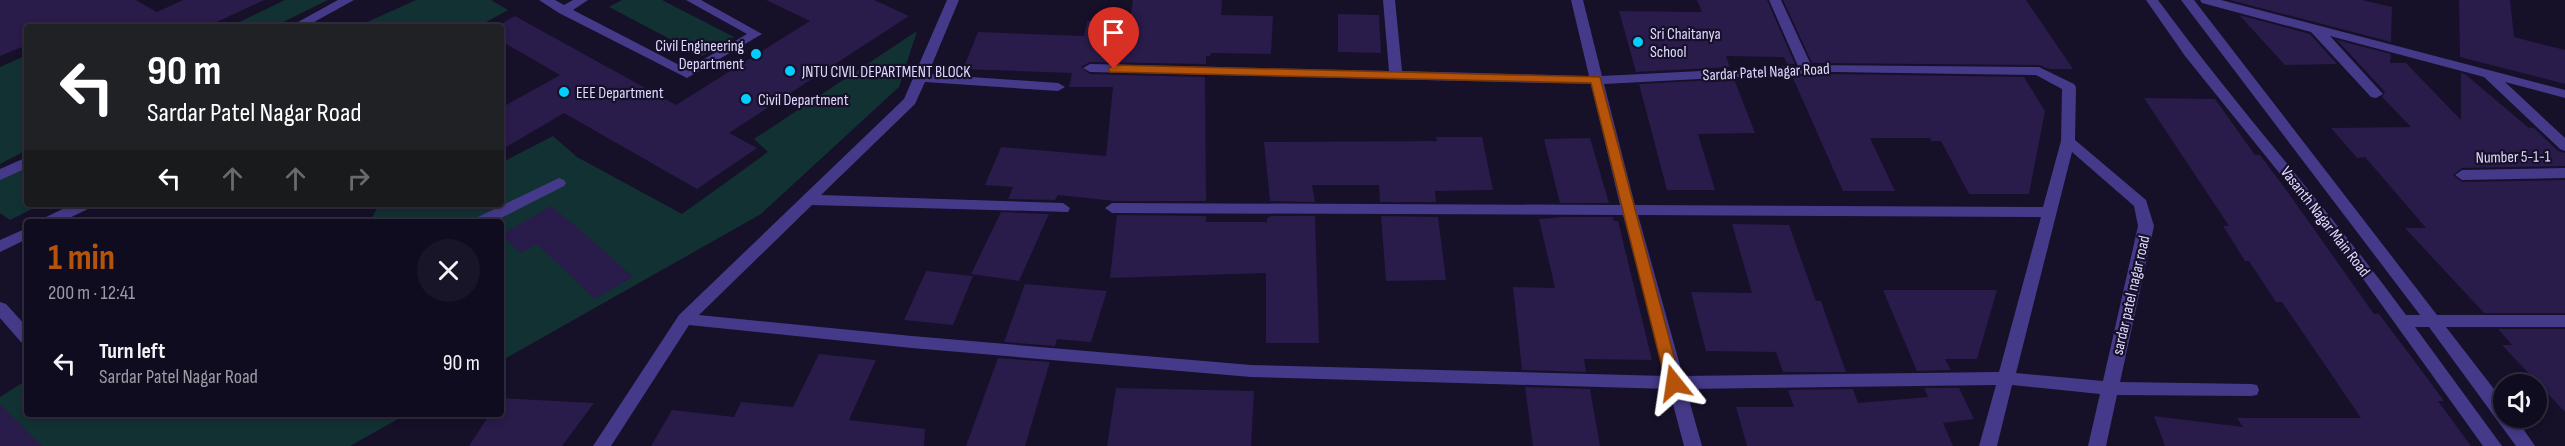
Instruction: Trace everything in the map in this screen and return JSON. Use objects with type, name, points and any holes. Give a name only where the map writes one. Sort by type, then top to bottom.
[{"type":"street","points":[[301,24],[348,0]]},
{"type":"street","points":[[544,0],[687,74],[756,34],[692,0]]},
{"type":"street","points":[[563,10],[582,0]]},
{"type":"street","points":[[602,446],[685,319],[910,101],[953,0]]},
{"type":"street","points":[[1389,0],[1396,77]]},
{"type":"street","points":[[1577,0],[1629,210],[1692,446]]},
{"type":"street","points":[[1775,0],[1806,68]]},
{"type":"street","name":"Vasanth Nagar Main Road","points":[[2152,0],[2190,53],[2356,258],[2493,446]]},
{"type":"street","name":"Vasanth Nagar Main Road","points":[[2187,0],[2493,401]]},
{"type":"street","points":[[2206,0],[2565,94]]},
{"type":"street","points":[[2316,29],[2376,94]]},
{"type":"street","name":"Sardar Patel Nagar Road","points":[[1090,68],[1596,80],[1806,68],[2040,71],[2069,87],[2068,141],[1988,446]]},
{"type":"street","points":[[2488,74],[2565,146]]},
{"type":"street","points":[[920,78],[1058,87]]},
{"type":"street","name":"sardar patel nagar road","points":[[2068,141],[2141,204],[2146,226],[2108,388],[2097,446]]},
{"type":"street","points":[[0,175],[24,163]]},
{"type":"street","name":"Number 5-1-1","points":[[2462,175],[2565,172]]},
{"type":"street","points":[[487,219],[559,183]]},
{"type":"street","points":[[810,200],[1063,208]]},
{"type":"street","points":[[55,219],[78,207]]},
{"type":"street","points":[[1112,208],[2050,212]]},
{"type":"street","points":[[0,247],[24,235]]},
{"type":"street","points":[[0,308],[24,335]]},
{"type":"street","points":[[685,319],[923,344],[1251,371],[1674,383],[2006,378],[2108,388],[2251,390]]},
{"type":"street","points":[[2403,321],[2435,323],[2565,321]]},
{"type":"street","name":"Vasanth Nagar Main Road","points":[[2513,428],[2526,446]]},
{"type":"green space","points":[[285,0],[328,0],[279,24],[235,24]]},
{"type":"green space","points":[[416,0],[491,0],[508,10],[482,24],[363,24]]},
{"type":"green space","points":[[622,0],[662,0],[734,37],[702,56],[609,7]]},
{"type":"green space","points":[[917,31],[899,87],[761,214],[504,359],[504,219],[372,219],[378,207],[504,207],[504,161],[553,136],[577,157],[682,214],[768,152],[754,139]]},
{"type":"green space","points":[[24,56],[24,152],[0,164],[0,67]]},
{"type":"green space","points":[[24,163],[24,207],[36,207],[10,220],[0,213],[0,178]]},
{"type":"green space","points":[[24,382],[24,417],[402,417],[350,446],[0,446],[0,397]]},
{"type":"building","points":[[0,0],[136,0],[157,12],[183,0],[264,0],[212,24],[24,24],[24,46],[0,56]]},
{"type":"building","name":"Civil Department","points":[[766,0],[874,0],[909,16],[729,133],[757,148],[697,189],[564,113],[504,148],[504,106],[560,75],[504,43],[504,24],[501,24],[515,16],[676,105],[810,21]]},
{"type":"building","points":[[1133,0],[1222,0],[1221,15],[1273,16],[1271,54],[1211,53],[1210,56],[1206,56],[1206,64],[1090,62],[1081,67],[1090,74],[1205,77],[1206,201],[1115,201],[1058,195],[1055,200],[1008,199],[1013,187],[985,185],[1001,147],[1106,156],[1113,87],[1069,87],[1072,73],[963,69],[978,32],[1084,36],[1087,21],[1130,21]]},
{"type":"building","points":[[1697,0],[1767,0],[1795,64],[1787,64],[1784,57],[1726,56],[1730,67],[1636,72],[1619,11],[1702,12]]},
{"type":"building","points":[[1783,0],[2026,0],[2073,69],[2049,69],[2039,65],[1812,63]]},
{"type":"building","points":[[2230,0],[2362,0],[2392,7],[2391,42]]},
{"type":"building","points":[[2459,0],[2510,0],[2514,37],[2565,50],[2565,84],[2460,57]]},
{"type":"building","points":[[1338,14],[1379,15],[1381,53],[1338,52]]},
{"type":"building","points":[[2239,15],[2310,34],[2337,64],[2285,65]]},
{"type":"building","points":[[2337,40],[2391,54],[2390,63],[2406,63],[2461,120],[2461,73],[2465,74],[2529,128],[2534,128],[2558,151],[2565,153],[2565,166],[2462,168],[2453,175],[2462,182],[2565,180],[2565,313],[2484,313],[2405,228],[2426,228],[2365,157],[2357,158],[2331,128],[2411,127],[2382,97],[2385,92]]},
{"type":"building","points":[[1833,74],[2024,77],[2045,111],[2029,194],[1969,194],[1941,141],[1931,141],[1930,138],[1870,138],[1895,191],[1843,191],[1792,76]]},
{"type":"building","points":[[1734,79],[1755,133],[1698,134],[1715,190],[1667,190],[1639,84]]},
{"type":"building","points":[[2144,98],[2215,99],[2255,155],[2260,155],[2287,191],[2374,314],[2379,314],[2444,401],[2438,401],[2471,446],[2165,446],[2154,416],[2243,427],[2237,418],[2361,418],[2282,302],[2276,302],[2249,261],[2245,261],[2223,226],[2229,226]]},
{"type":"building","points":[[1436,137],[1482,137],[1493,190],[1435,191],[1436,202],[1380,202],[1379,185],[1312,185],[1315,202],[1270,201],[1264,142],[1437,141]]},
{"type":"building","points":[[1590,138],[1609,203],[1560,203],[1544,139]]},
{"type":"building","points":[[551,206],[633,277],[595,299],[537,244],[521,253],[504,238],[504,233]]},
{"type":"building","points":[[1001,212],[1049,214],[1019,281],[971,274]]},
{"type":"building","points":[[1117,215],[1206,216],[1206,222],[1267,222],[1267,218],[1271,216],[1315,216],[1319,343],[1266,343],[1266,273],[1110,278]]},
{"type":"building","points":[[1381,216],[1438,217],[1446,280],[1386,281]]},
{"type":"building","points":[[1613,217],[1614,221],[1618,221],[1652,360],[1584,359],[1586,372],[1522,370],[1513,287],[1555,288],[1539,219]]},
{"type":"building","points":[[1732,224],[1789,225],[1816,301],[1821,301],[1846,372],[1783,372],[1776,352],[1706,351],[1691,292],[1752,293]]},
{"type":"building","points":[[926,271],[973,276],[953,325],[904,320]]},
{"type":"building","points":[[1025,284],[1107,291],[1091,342],[1057,339],[1055,346],[1004,342]]},
{"type":"building","points":[[1883,290],[1997,290],[1977,359],[1945,359],[1951,370],[1917,371]]},
{"type":"building","points":[[2498,329],[2565,329],[2565,412],[2547,393],[2547,374],[2529,374],[2502,345],[2512,345]]},
{"type":"building","points":[[819,354],[876,360],[849,420],[925,429],[924,446],[651,446],[672,410],[734,417],[741,402],[793,407]]},
{"type":"building","points":[[998,358],[1050,362],[1025,446],[966,446]]},
{"type":"building","points":[[1525,387],[1590,389],[1600,446],[1533,446]]},
{"type":"building","points":[[1116,388],[1254,391],[1251,446],[1107,446]]},
{"type":"building","points":[[1924,388],[1959,388],[1974,419],[1943,423],[1953,446],[1747,446],[1736,407],[1794,407],[1788,390],[1853,389],[1858,403],[1928,397]]},
{"type":"building","points":[[504,398],[594,403],[562,446],[469,446],[488,417],[504,417]]},
{"type":"building","points":[[0,404],[42,446],[0,446]]},
{"type":"place","name":"Sri Chaitanya School","points":[[1638,42]]},
{"type":"place","name":"Civil Engineering Department","points":[[756,54]]},
{"type":"place","name":"JNTU CIVIL DEPARTMENT BLOCK","points":[[790,71]]},
{"type":"place","name":"EEE Department","points":[[564,92]]},
{"type":"place","name":"Civil Department","points":[[746,99]]},
{"type":"route","points":[[1114,69],[1596,80],[1674,383]]}]
